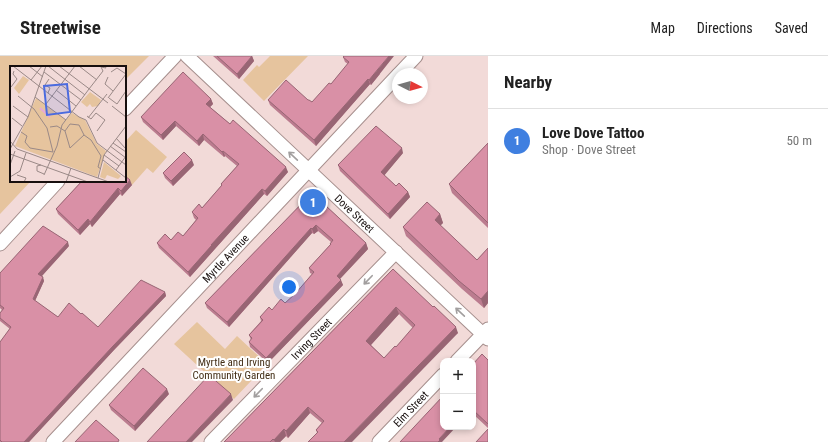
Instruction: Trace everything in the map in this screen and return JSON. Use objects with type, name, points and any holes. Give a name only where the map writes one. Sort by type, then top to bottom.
[{"type":"street","points":[[126,108],[175,56]]},
{"type":"street","name":"Dove Street","points":[[187,56],[396,252],[486,334]]},
{"type":"street","name":"Myrtle Avenue","points":[[405,68],[416,56]]},
{"type":"street","name":"Myrtle Avenue","points":[[53,442],[392,82]]},
{"type":"street","points":[[0,244],[57,182]]},
{"type":"street","name":"Irving Street","points":[[211,442],[396,252]]},
{"type":"street","points":[[460,358],[486,334]]},
{"type":"street","name":"Elm Street","points":[[379,442],[440,378]]},
{"type":"green space","points":[[0,56],[149,56],[126,79],[126,66],[10,66],[10,182],[30,182],[0,214]]},
{"type":"green space","points":[[270,56],[308,56],[264,101],[243,80],[257,65],[259,67]]},
{"type":"green space","points":[[136,130],[167,157],[153,173],[147,168],[132,185],[126,180],[126,141]]},
{"type":"green space","name":"Myrtle and Irving Community Garden","points":[[197,322],[225,349],[237,336],[267,364],[234,399],[174,344]]},
{"type":"building","points":[[217,56],[252,56],[237,74]]},
{"type":"building","points":[[389,56],[314,140],[268,100],[286,80],[312,102],[329,83],[331,84],[349,62],[343,57]]},
{"type":"building","points":[[183,72],[211,99],[206,104],[230,124],[233,120],[286,167],[265,191],[262,189],[188,272],[157,243],[165,234],[171,240],[178,232],[183,236],[198,218],[192,212],[199,204],[202,208],[239,164],[223,151],[222,152],[203,134],[197,141],[175,121],[161,135],[141,117]]},
{"type":"building","points":[[376,126],[402,148],[381,172],[396,186],[399,183],[408,192],[388,214],[338,165]]},
{"type":"building","points":[[488,143],[488,223],[449,184]]},
{"type":"building","points":[[184,152],[192,160],[171,181],[163,173]]},
{"type":"building","points":[[126,177],[130,180],[121,191],[118,188],[90,222],[88,219],[78,230],[56,209],[81,182],[126,182]]},
{"type":"building","points":[[312,193],[366,243],[337,276],[341,280],[266,358],[249,342],[252,338],[249,335],[263,320],[260,317],[269,307],[272,310],[281,299],[285,303],[295,294],[314,272],[309,268],[333,240],[316,225],[312,229],[311,228],[227,322],[205,303]]},
{"type":"building","points":[[427,202],[440,214],[435,220],[477,260],[488,248],[488,291],[481,299],[459,281],[403,227]]},
{"type":"building","points":[[43,226],[68,242],[38,274],[43,277],[33,299],[58,317],[69,303],[98,327],[141,280],[165,292],[24,442],[2,442],[0,440],[0,342],[11,327],[0,318],[0,313],[4,308],[0,305],[0,273]]},
{"type":"building","points":[[393,269],[456,327],[344,442],[308,442],[318,432],[316,430],[324,421],[308,407],[286,431],[284,429],[274,440],[273,439],[270,442],[224,442]],"holes":[[[396,307],[415,325],[396,347],[395,346],[384,358],[366,341]]]},
{"type":"building","points":[[482,354],[488,360],[488,424],[476,413],[476,361]]},
{"type":"building","points":[[143,368],[167,389],[134,426],[109,405]]},
{"type":"building","points":[[209,375],[231,394],[186,442],[147,442]]},
{"type":"building","points":[[440,399],[440,430],[447,430],[439,439],[440,440],[438,442],[400,442]]},
{"type":"building","points":[[96,420],[119,440],[118,442],[75,442]]},
{"type":"building","points":[[488,429],[488,442],[476,442]]},
{"type":"place","name":"Love Dove Tattoo","points":[[313,202]]}]
